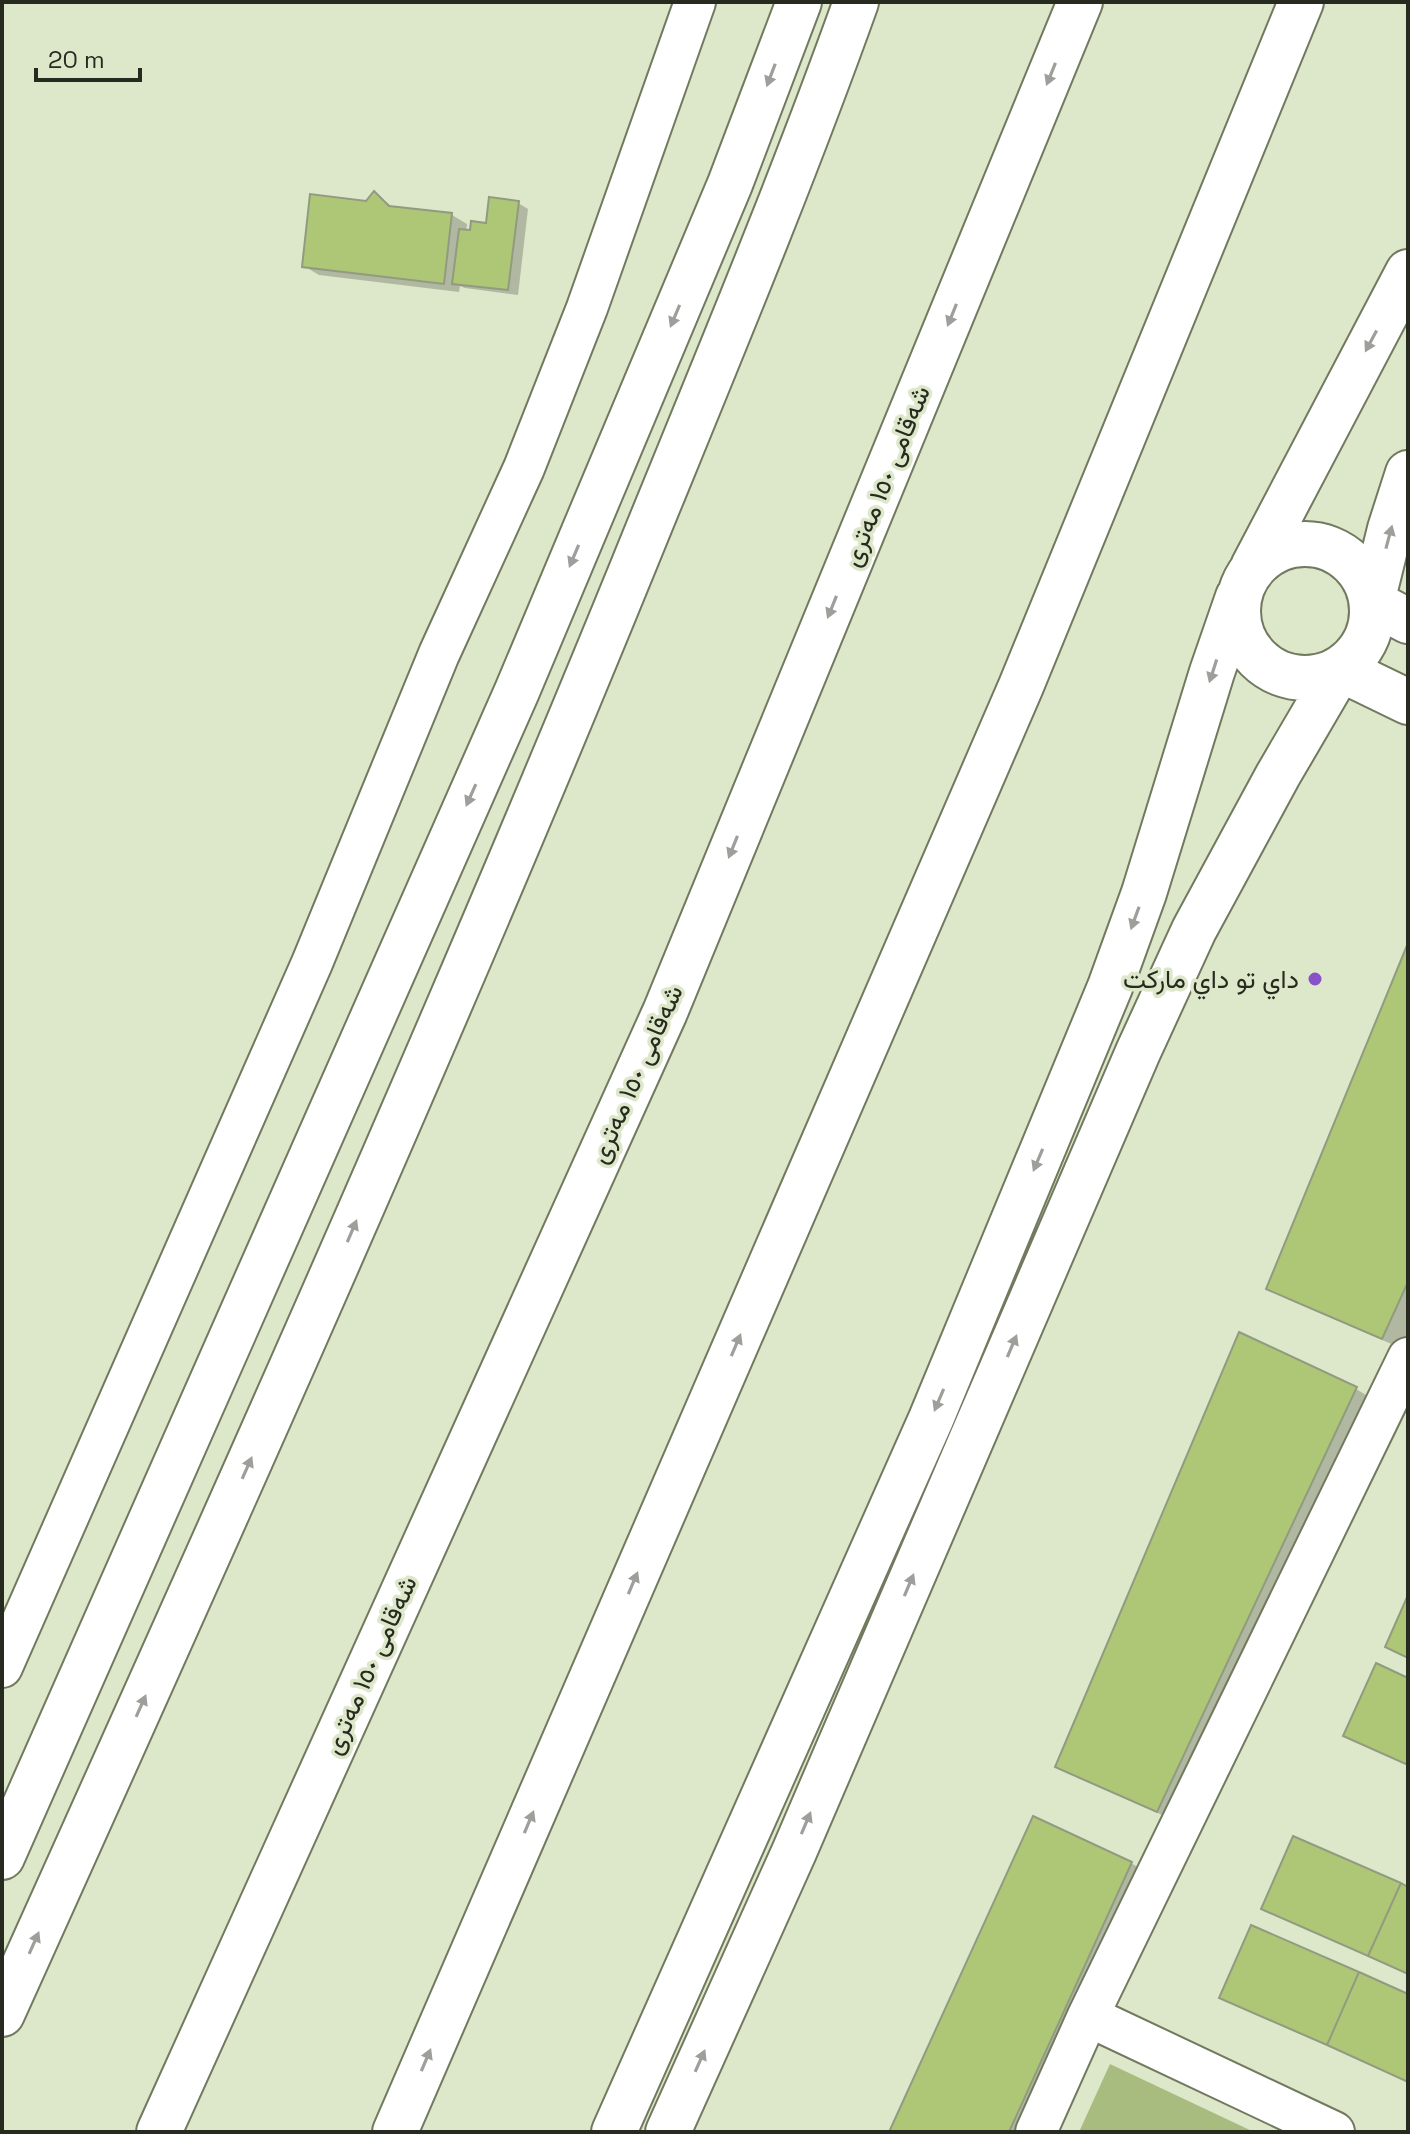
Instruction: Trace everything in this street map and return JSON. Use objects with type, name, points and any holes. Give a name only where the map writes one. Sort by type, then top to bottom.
[{"type":"main road","points":[[2,1857],[523,677],[730,184],[799,2]]},
{"type":"main road","points":[[2,2014],[310,1328],[514,857],[753,274],[856,2]]},
{"type":"main road","name":"شەقامی ١٥٠ مەتری","points":[[159,2132],[665,1012],[1080,2]]},
{"type":"main road","points":[[395,2132],[1015,700],[1301,2]]},
{"type":"main road","points":[[614,2132],[931,1419],[1110,987],[1144,893],[1212,672],[1246,582],[1408,272]]},
{"type":"main road","points":[[1390,612],[1390,529],[1408,473]]},
{"type":"main road","points":[[1291,544],[1313,544],[1334,550],[1352,563],[1390,612],[1371,622],[1365,640],[1354,657],[1340,669],[1321,677],[1302,679],[1283,675],[1265,666],[1251,652],[1237,617],[1246,582],[1270,553],[1291,544]]},
{"type":"main road","points":[[1340,669],[1408,702]]},
{"type":"main road","points":[[668,2132],[800,1837],[1138,1052],[1246,832],[1340,669]]},
{"type":"street","points":[[2,1667],[312,963],[439,654],[524,468],[587,308],[695,2]]},
{"type":"street","points":[[1036,2132],[1088,2016],[1408,1358]]},
{"type":"street","points":[[1088,2016],[1334,2132]]},
{"type":"green space","points":[[1110,2064],[1254,2132],[1079,2132]]},
{"type":"building","points":[[374,191],[389,206],[452,213],[444,284],[302,267],[310,194],[366,201]]},
{"type":"building","points":[[489,197],[519,201],[508,290],[452,284],[459,229],[470,230],[471,221],[486,223]]},
{"type":"building","points":[[1408,943],[1408,1282],[1382,1339],[1266,1289]]},
{"type":"building","points":[[1239,1332],[1357,1387],[1157,1812],[1055,1767]]},
{"type":"building","points":[[1408,1595],[1408,1658],[1385,1647]]},
{"type":"building","points":[[1376,1663],[1408,1678],[1408,1765],[1343,1736]]},
{"type":"building","points":[[1033,1816],[1132,1862],[1009,2132],[889,2132]]},
{"type":"building","points":[[1293,1836],[1401,1883],[1368,1956],[1261,1909]]},
{"type":"building","points":[[1401,1883],[1408,1887],[1408,1974],[1368,1956]]},
{"type":"building","points":[[1251,1925],[1359,1972],[1327,2045],[1219,1998]]},
{"type":"building","points":[[1359,1972],[1408,1994],[1408,2082],[1327,2045]]},
{"type":"place","name":"داي تو داي ماركت","points":[[1315,979]]}]
